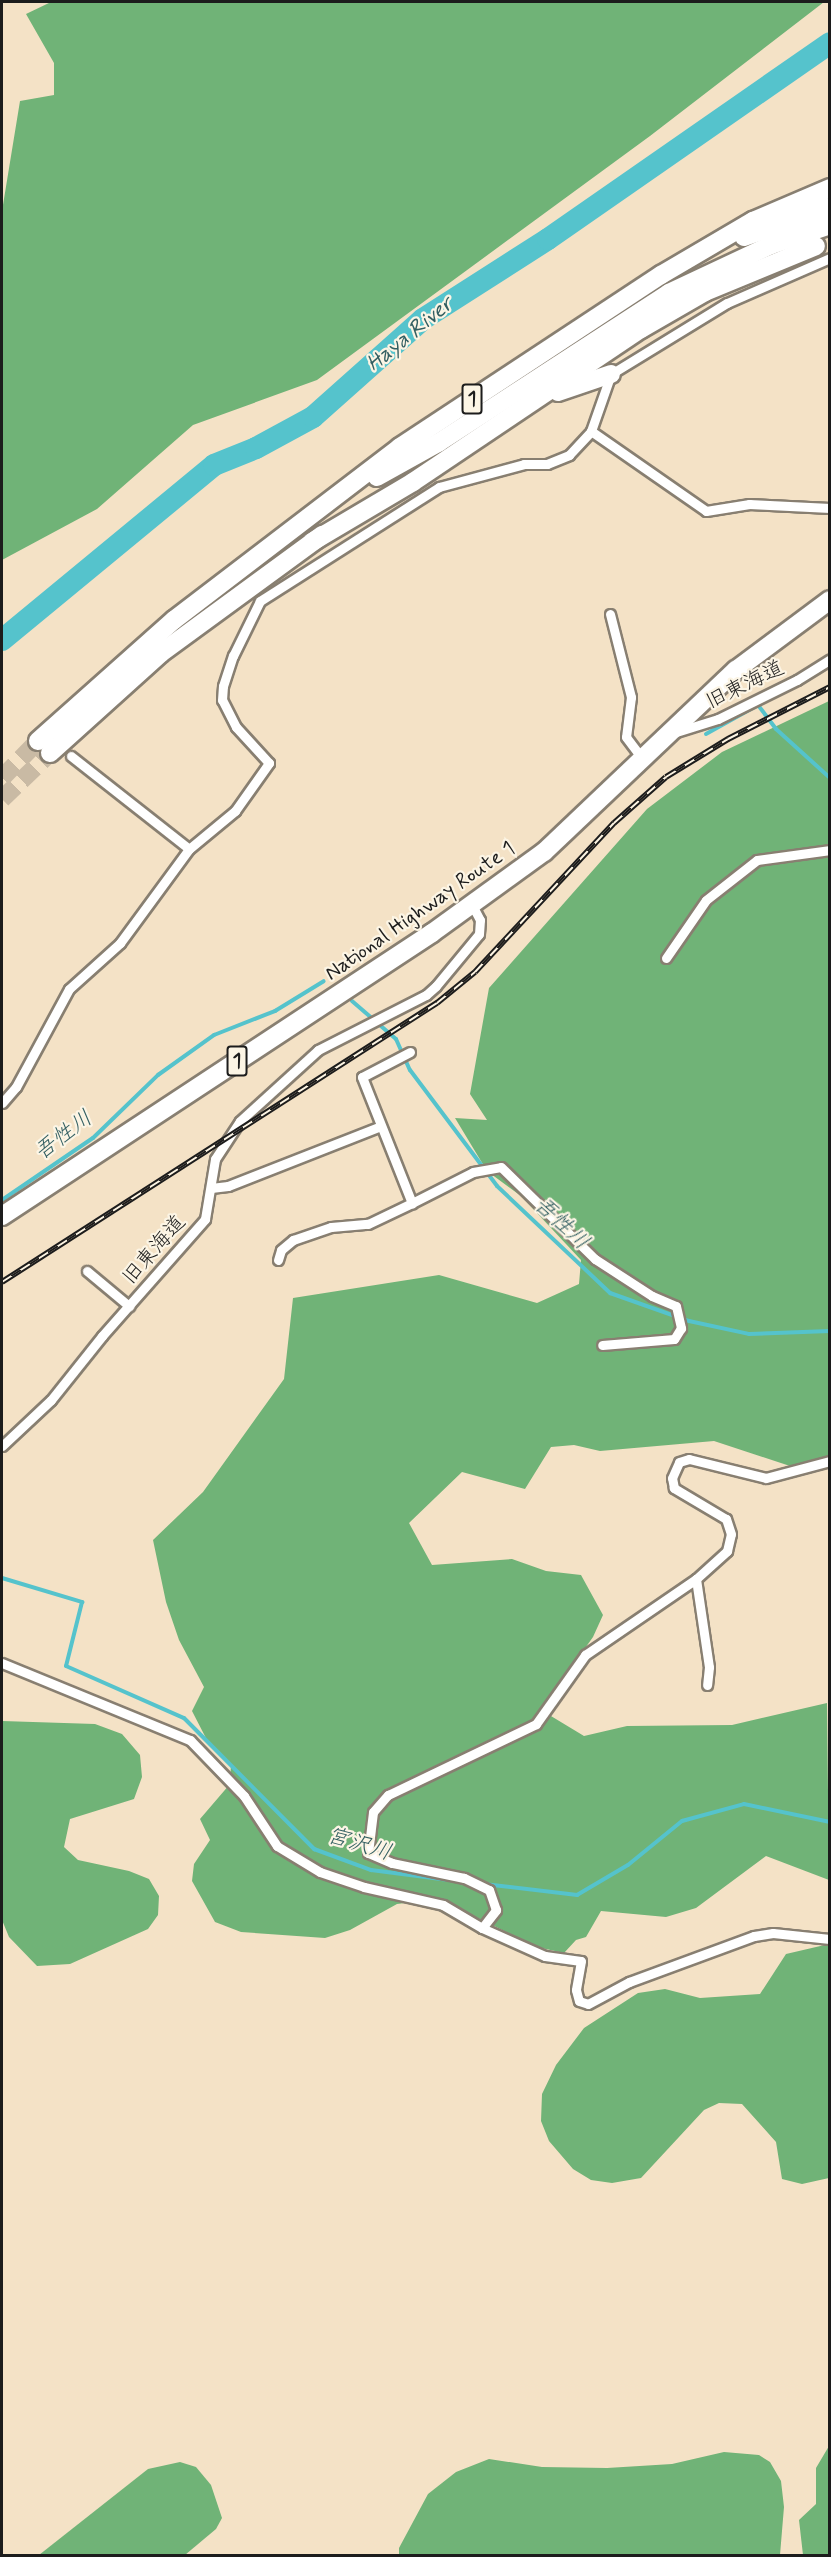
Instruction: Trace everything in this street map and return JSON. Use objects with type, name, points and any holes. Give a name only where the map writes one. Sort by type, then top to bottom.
[{"type":"highway","name":"1","points":[[438,443],[312,542],[161,653],[44,747],[174,620],[410,441],[609,308],[753,221],[830,188]]},
{"type":"highway","name":"1","points":[[698,256],[830,207]]},
{"type":"highway","name":"1","points":[[255,558],[381,474],[438,443],[669,293],[771,245],[830,225]]},
{"type":"highway","name":"1","points":[[312,542],[404,487],[641,329],[705,292],[823,252]]},
{"type":"highway","name":"1","points":[[537,400],[611,374]]},
{"type":"highway","name":"National Highway Route 1","points":[[2,1216],[472,905],[544,852],[736,670],[830,600]]},
{"type":"street","points":[[2,1103],[16,1087],[69,988],[120,943],[189,849],[235,811],[270,764],[236,727],[222,700],[223,686],[233,656],[260,601],[439,487],[524,464],[547,464],[569,455],[591,431],[611,374],[727,303],[823,252]]},
{"type":"street","points":[[591,431],[706,511],[749,504],[830,508]]},
{"type":"street","points":[[610,614],[631,697],[626,737],[642,758]]},
{"type":"street","name":"旧東海道","points":[[671,734],[718,719],[797,680],[830,658]]},
{"type":"street","points":[[71,756],[189,849]]},
{"type":"street","points":[[666,958],[706,900],[757,860],[830,850]]},
{"type":"street","name":"旧東海道","points":[[3,1440],[51,1400],[205,1219],[215,1159],[226,1139],[318,1050],[426,995],[436,986],[479,934],[480,920],[472,905]]},
{"type":"street","points":[[410,1052],[362,1077],[412,1203]]},
{"type":"street","points":[[211,1188],[228,1186],[381,1126]]},
{"type":"street","points":[[278,1260],[281,1250],[293,1240],[331,1227],[368,1224],[473,1173],[501,1167],[595,1259],[652,1296],[676,1306],[681,1328],[674,1339],[602,1345]]},
{"type":"street","points":[[87,1271],[129,1306]]},
{"type":"street","points":[[482,1928],[496,1910],[489,1890],[464,1878],[392,1863],[368,1853],[373,1812],[388,1795],[536,1724],[585,1655],[696,1579],[727,1551],[731,1534],[726,1519],[674,1488],[672,1478],[679,1462],[689,1459],[766,1478],[830,1461]]},
{"type":"street","points":[[696,1579],[709,1667],[707,1685]]},
{"type":"street","points":[[2,1663],[111,1704],[190,1740],[244,1796],[277,1846],[320,1872],[364,1887],[443,1905],[482,1928],[545,1956],[582,1961],[576,1990],[579,2001],[588,2004],[630,1982],[754,1936],[773,1933],[830,1939]]},
{"type":"green space","points":[[51,2],[824,2],[650,136],[317,380],[193,425],[97,509],[2,560],[2,211],[20,101],[54,95],[54,63],[26,14]]},
{"type":"green space","points":[[829,701],[829,1461],[790,1466],[714,1441],[600,1451],[574,1445],[551,1447],[525,1489],[462,1472],[409,1523],[432,1565],[512,1559],[546,1571],[581,1575],[603,1615],[593,1637],[541,1710],[584,1736],[627,1726],[732,1725],[827,1703],[829,1880],[766,1856],[696,1908],[666,1917],[601,1911],[586,1937],[576,1940],[564,1953],[537,1947],[439,1899],[397,1904],[350,1930],[325,1938],[241,1932],[215,1922],[192,1881],[194,1864],[210,1840],[200,1819],[230,1784],[231,1764],[209,1744],[192,1711],[204,1687],[179,1640],[166,1602],[153,1540],[203,1492],[284,1379],[293,1298],[439,1275],[537,1303],[579,1284],[581,1260],[521,1196],[487,1171],[455,1118],[487,1120],[470,1094],[489,988],[647,809],[722,752]]},
{"type":"green space","points":[[2,1721],[95,1724],[122,1734],[140,1755],[142,1777],[134,1799],[70,1819],[64,1847],[78,1860],[129,1871],[149,1879],[159,1896],[158,1915],[148,1929],[70,1964],[37,1966],[9,1937],[2,1920]]},
{"type":"green space","points":[[829,1944],[829,2178],[802,2184],[782,2179],[776,2142],[742,2104],[719,2103],[704,2110],[641,2178],[612,2183],[591,2180],[573,2169],[549,2141],[541,2121],[542,2094],[556,2065],[584,2028],[638,1993],[665,1989],[700,1998],[760,1994],[786,1954]]},
{"type":"green space","points":[[829,2446],[829,2555],[803,2555],[799,2520],[816,2504],[816,2468]]},
{"type":"green space","points":[[724,2452],[759,2455],[770,2462],[781,2481],[784,2507],[780,2555],[399,2555],[399,2548],[428,2494],[456,2472],[489,2459],[542,2467],[607,2468],[672,2464]]},
{"type":"green space","points":[[180,2462],[196,2467],[211,2485],[222,2518],[216,2529],[185,2555],[39,2555],[148,2469]]},
{"type":"waterway","name":"Haya River","points":[[2,640],[214,465],[256,448],[313,417],[423,319],[548,239],[830,43]]},
{"type":"waterway","points":[[706,734],[758,705],[776,729],[830,778]]},
{"type":"waterway","name":"吾性川","points":[[2,1200],[93,1138],[158,1075],[214,1035],[275,1011],[324,981]]},
{"type":"waterway","name":"吾性川","points":[[352,1001],[396,1039],[410,1070],[497,1186],[610,1293],[689,1321],[749,1334],[830,1331]]},
{"type":"waterway","name":"宮沢川","points":[[2,1578],[82,1602],[66,1666],[184,1718],[314,1849],[371,1870],[456,1881]]},
{"type":"waterway","name":"宮沢川","points":[[484,1884],[577,1895],[628,1865],[682,1821],[744,1804],[830,1822]]},
{"type":"tunnel","points":[[2,778],[38,741]]},
{"type":"tunnel","points":[[2,799],[50,753]]},
{"type":"railway","points":[[2,1282],[437,1003],[475,972],[614,823],[666,777],[728,739],[830,687]]}]
